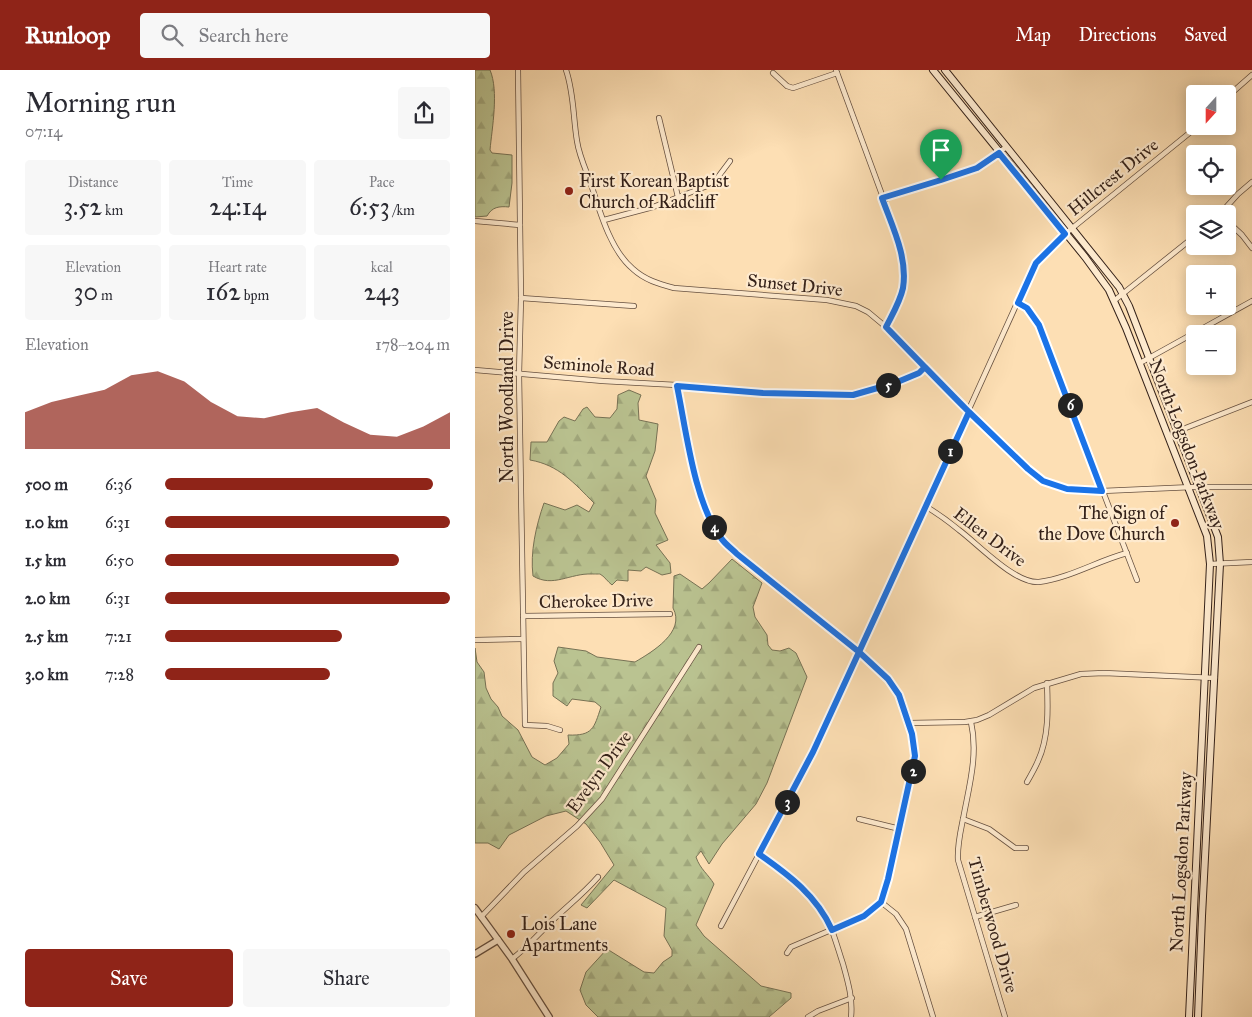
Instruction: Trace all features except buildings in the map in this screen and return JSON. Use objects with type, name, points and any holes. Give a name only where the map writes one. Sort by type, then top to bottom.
[{"type":"main road","name":"North Logsdon Parkway","points":[[933,70],[1103,282],[1115,300],[1207,536],[1210,564],[1189,1017]]},
{"type":"main road","name":"North Logsdon Parkway","points":[[945,70],[1106,269],[1123,294],[1218,537],[1220,564],[1198,1017]]},
{"type":"main road","points":[[1191,958],[1201,959]]},
{"type":"street","name":"North Woodland Drive","points":[[518,70],[521,298],[519,374],[525,725],[547,726],[560,730]]},
{"type":"street","name":"Sunset Drive","points":[[566,70],[571,90],[577,144],[604,220],[621,257],[639,274],[652,281],[674,288],[845,303],[868,312],[886,327],[1028,469],[1043,481],[1067,489],[1102,491],[1252,487]]},
{"type":"street","points":[[773,73],[787,86],[793,88],[836,72],[895,230],[903,275],[900,296],[886,327]]},
{"type":"street","points":[[1236,89],[1252,75]]},
{"type":"street","points":[[659,118],[678,197]]},
{"type":"street","name":"Hillcrest Drive","points":[[721,926],[813,752],[1036,263],[1065,234],[1187,135]]},
{"type":"street","points":[[882,198],[971,170],[1007,147]]},
{"type":"street","points":[[604,220],[653,207],[715,181],[730,161]]},
{"type":"street","points":[[1228,205],[1252,182]]},
{"type":"street","points":[[475,221],[519,224]]},
{"type":"street","points":[[1236,229],[1252,248]]},
{"type":"street","points":[[1115,300],[1186,243]]},
{"type":"street","points":[[521,298],[634,306]]},
{"type":"street","points":[[1140,363],[1252,301]]},
{"type":"street","points":[[1018,303],[1027,308],[1039,325],[1137,580]]},
{"type":"street","name":"Seminole Road","points":[[475,370],[763,393],[853,395],[895,383],[919,373],[925,367]]},
{"type":"street","points":[[677,386],[699,487],[712,523],[720,537],[737,554],[859,652],[892,684],[899,695],[914,741],[915,756],[888,879],[881,902],[864,916],[791,947],[787,954]]},
{"type":"street","points":[[1177,431],[1252,402]]},
{"type":"street","name":"Ellen Drive","points":[[925,506],[960,530],[1007,569],[1030,582],[1040,582],[1076,572],[1127,553]]},
{"type":"street","points":[[1210,564],[1252,562]]},
{"type":"street","name":"Cherokee Drive","points":[[523,616],[670,614]]},
{"type":"street","points":[[475,640],[523,639]]},
{"type":"street","name":"Evelyn Drive","points":[[481,917],[524,872],[577,826],[602,799],[699,647]]},
{"type":"street","points":[[909,723],[971,722],[989,715],[1028,691],[1047,683],[1081,674],[1096,672],[1215,678]]},
{"type":"street","points":[[1027,782],[1037,763],[1044,742],[1047,683]]},
{"type":"street","name":"Timberwood Drive","points":[[971,722],[974,739],[974,761],[958,842],[958,860],[1005,1017]]},
{"type":"street","points":[[859,819],[899,829]]},
{"type":"street","points":[[963,819],[989,829],[1015,848],[1026,848]]},
{"type":"street","points":[[1197,831],[1207,832]]},
{"type":"street","points":[[759,854],[797,882],[813,898],[823,912],[832,930],[852,998],[851,1017]]},
{"type":"street","points":[[512,959],[583,894],[598,877]]},
{"type":"street","points":[[881,902],[896,914],[906,929],[933,1017]]},
{"type":"street","points":[[975,917],[1016,905]]},
{"type":"street","points":[[475,908],[512,959],[549,1017]]},
{"type":"street","points":[[475,954],[498,940]]},
{"type":"street","points":[[809,1017],[825,1008],[852,998]]},
{"type":"green space","points":[[475,70],[490,70],[493,79],[494,99],[490,150],[492,153],[512,155],[512,183],[509,207],[496,208],[487,216],[475,217]]},
{"type":"green space","points":[[629,390],[641,395],[638,403],[639,420],[658,424],[655,451],[646,476],[656,500],[655,513],[668,540],[656,545],[670,563],[671,573],[662,575],[646,567],[641,571],[628,570],[628,581],[617,580],[612,585],[600,574],[584,574],[548,581],[533,576],[534,539],[544,503],[565,510],[577,505],[589,512],[594,503],[573,482],[558,471],[540,462],[530,460],[531,442],[547,442],[559,421],[564,417],[575,421],[583,409],[587,407],[595,417],[610,418],[617,409],[618,395]]},
{"type":"green space","points":[[732,559],[762,583],[753,607],[755,617],[767,635],[768,645],[772,650],[780,651],[789,648],[796,653],[807,677],[767,783],[756,804],[722,844],[709,864],[701,851],[696,857],[714,884],[696,925],[704,936],[761,986],[791,993],[791,998],[769,1017],[598,1017],[586,1005],[580,990],[586,972],[607,949],[644,972],[654,973],[663,962],[672,956],[672,950],[664,936],[666,908],[614,880],[587,908],[581,905],[614,865],[586,824],[566,811],[546,816],[509,835],[499,849],[488,843],[475,843],[475,648],[477,662],[484,672],[486,688],[491,699],[498,707],[502,716],[518,730],[532,757],[545,765],[557,758],[569,744],[568,735],[583,734],[591,729],[601,707],[595,702],[572,699],[567,706],[553,696],[553,683],[558,673],[554,661],[558,647],[586,651],[597,657],[635,662],[658,647],[671,633],[675,625],[676,617],[673,608],[674,576],[680,574],[702,589]]},
{"type":"place","name":"First Korean Baptist Church of Radcliff","points":[[569,191]]},
{"type":"place","name":"The Sign of the Dove Church","points":[[1175,523]]},
{"type":"place","name":"Lois Lane Apartments","points":[[511,934]]},
{"type":"route","points":[[941,180],[882,198],[895,230],[903,275],[903,286],[897,306],[886,327],[969,412],[859,652],[896,689],[912,734],[915,756],[888,879],[881,902],[864,916],[832,930],[813,898],[797,882],[759,854],[813,752],[859,652],[737,554],[715,530],[694,472],[677,386],[763,393],[853,395],[895,383],[919,373],[925,367],[969,412],[1043,481],[1067,489],[1102,491],[1039,325],[1027,308],[1018,303],[1036,263],[1065,234],[999,153],[977,168],[941,180]]}]
